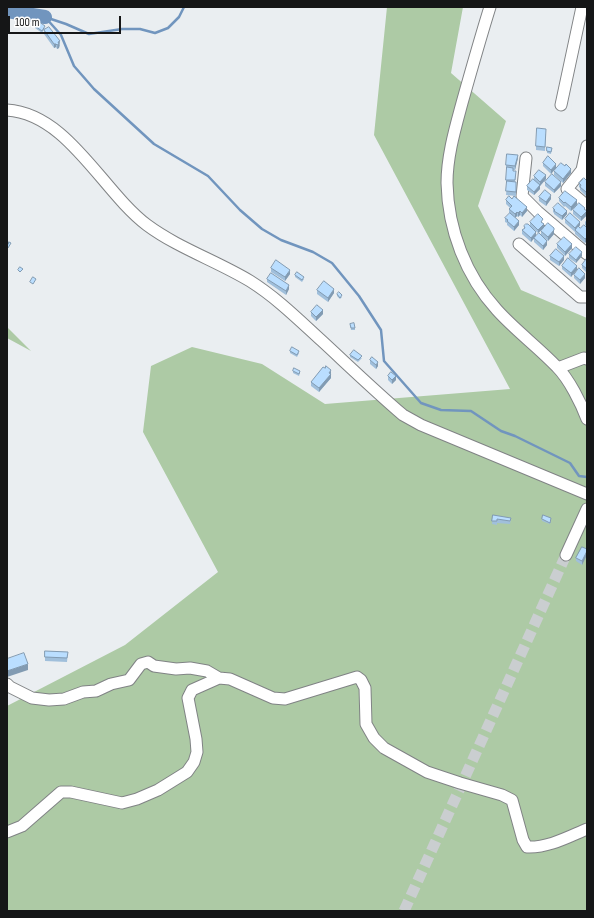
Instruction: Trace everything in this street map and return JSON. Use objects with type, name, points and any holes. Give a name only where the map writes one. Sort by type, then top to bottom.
[{"type":"street","points":[[490,7],[453,138],[447,182],[452,224],[464,259],[483,291],[497,310],[558,368],[582,406],[587,419]]},
{"type":"street","points":[[561,105],[582,7]]},
{"type":"street","points":[[7,110],[28,114],[45,123],[67,139],[125,204],[146,224],[162,235],[250,281],[282,304],[403,415],[421,425],[587,494]]},
{"type":"street","points":[[587,146],[584,173],[567,189],[587,206]]},
{"type":"street","points":[[526,158],[522,196],[538,212],[587,254]]},
{"type":"street","points":[[520,244],[580,297],[587,297]]},
{"type":"street","points":[[558,368],[587,358]]},
{"type":"street","points":[[566,555],[587,509]]},
{"type":"street","points":[[7,684],[32,698],[50,700],[64,698],[83,692],[96,691],[111,684],[129,680],[141,664],[148,662],[154,666],[176,669],[190,668],[207,671],[219,678],[230,679],[273,698],[285,699],[357,677],[362,680],[365,688],[366,724],[374,738],[384,748],[428,772],[460,784],[502,795],[512,800],[523,840],[527,847],[545,845],[587,829]]},
{"type":"street","points":[[7,832],[22,826],[61,792],[71,792],[122,803],[137,799],[158,790],[187,772],[194,762],[196,752],[196,739],[188,698],[192,690],[219,678]]},
{"type":"green space","points":[[387,7],[463,7],[451,73],[506,121],[478,206],[521,290],[587,318],[587,911],[7,911],[7,706],[125,645],[218,572],[143,432],[151,366],[192,347],[262,364],[325,404],[510,389],[374,135]]},
{"type":"green space","points":[[7,327],[31,351],[7,338]]},
{"type":"building","points":[[38,21],[45,26],[42,31],[35,26]]},
{"type":"building","points":[[49,27],[60,41],[58,42],[59,44],[54,44],[44,30]]},
{"type":"building","points":[[537,128],[546,129],[545,147],[536,146]]},
{"type":"building","points":[[547,147],[552,148],[551,152],[547,151]]},
{"type":"building","points":[[507,154],[518,155],[515,166],[506,165]]},
{"type":"building","points":[[548,156],[556,164],[551,170],[543,163]]},
{"type":"building","points":[[561,163],[565,166],[566,164],[571,169],[563,179],[554,171]]},
{"type":"building","points":[[507,167],[513,168],[513,171],[516,171],[515,180],[506,180]]},
{"type":"building","points":[[539,170],[546,175],[540,182],[534,176]]},
{"type":"building","points":[[552,174],[561,182],[554,190],[545,182]]},
{"type":"building","points":[[584,178],[587,181],[586,192],[580,187],[581,185],[579,183]]},
{"type":"building","points":[[533,179],[540,185],[534,192],[527,186]]},
{"type":"building","points":[[507,181],[516,182],[516,192],[506,191]]},
{"type":"building","points":[[545,190],[551,195],[546,202],[539,197]]},
{"type":"building","points":[[565,191],[577,200],[571,207],[559,198]]},
{"type":"building","points":[[509,196],[512,199],[514,196],[527,207],[522,213],[520,211],[515,214],[509,209],[512,206],[506,200]]},
{"type":"building","points":[[558,203],[567,211],[562,216],[554,211],[555,210],[553,208]]},
{"type":"building","points":[[579,203],[587,211],[581,217],[573,210]]},
{"type":"building","points":[[510,213],[519,221],[514,227],[505,218]]},
{"type":"building","points":[[570,213],[580,222],[575,228],[565,219]]},
{"type":"building","points":[[538,214],[543,219],[541,222],[544,224],[538,230],[530,222]]},
{"type":"building","points":[[548,223],[554,228],[554,230],[548,237],[541,231]]},
{"type":"building","points":[[528,224],[536,232],[531,238],[522,230],[525,228],[524,226]]},
{"type":"building","points":[[584,225],[587,228],[587,237],[585,239],[575,230],[578,226],[580,228]]},
{"type":"building","points":[[539,233],[547,241],[543,246],[534,238]]},
{"type":"building","points":[[564,237],[572,244],[565,252],[557,244]]},
{"type":"building","points":[[9,242],[11,243],[8,248],[7,244]]},
{"type":"building","points":[[576,247],[582,252],[576,260],[569,254]]},
{"type":"building","points":[[556,249],[564,256],[559,262],[550,256]]},
{"type":"building","points":[[568,258],[577,266],[571,273],[562,266]]},
{"type":"building","points":[[587,258],[587,269],[582,265]]},
{"type":"building","points":[[276,260],[290,270],[285,277],[271,268]]},
{"type":"building","points":[[20,267],[23,269],[20,272],[18,270]]},
{"type":"building","points":[[579,268],[585,274],[580,280],[574,275]]},
{"type":"building","points":[[297,272],[304,277],[302,280],[295,275]]},
{"type":"building","points":[[271,273],[289,285],[286,291],[267,279]]},
{"type":"building","points":[[33,277],[36,279],[33,284],[30,282]]},
{"type":"building","points":[[324,281],[334,289],[328,298],[317,290]]},
{"type":"building","points":[[339,292],[342,295],[340,298],[337,294]]},
{"type":"building","points":[[317,305],[323,310],[316,317],[311,312]]},
{"type":"building","points":[[354,323],[355,328],[351,328],[350,324]]},
{"type":"building","points":[[292,347],[299,351],[297,355],[290,351]]},
{"type":"building","points":[[354,350],[362,356],[358,360],[350,355]]},
{"type":"building","points":[[372,357],[378,362],[376,365],[370,360]]},
{"type":"building","points":[[326,366],[331,370],[329,373],[331,374],[319,388],[311,382],[323,367],[325,368]]},
{"type":"building","points":[[294,368],[300,371],[299,374],[293,371]]},
{"type":"building","points":[[391,372],[396,376],[392,380],[388,376]]},
{"type":"building","points":[[493,515],[511,518],[510,521],[497,519],[497,521],[492,521]]},
{"type":"building","points":[[543,515],[551,518],[550,523],[542,519]]},
{"type":"building","points":[[582,547],[587,549],[587,551],[582,561],[576,558]]},
{"type":"building","points":[[45,651],[68,652],[67,658],[45,657]]},
{"type":"building","points":[[24,653],[28,664],[7,671],[7,659]]},
{"type":"waterway","points":[[45,17],[89,34],[122,29],[140,29],[155,33],[168,28],[179,17],[184,7]]},
{"type":"waterway","points":[[7,11],[45,17]]},
{"type":"waterway","points":[[45,17],[61,35],[74,66],[94,89],[154,144],[208,176],[240,210],[262,229],[281,240],[313,252],[332,263],[359,296],[381,330],[384,361],[421,403],[441,410],[471,411],[501,431],[515,436],[570,463],[579,476],[587,477]]},
{"type":"tunnel","points":[[404,911],[566,555]]}]
